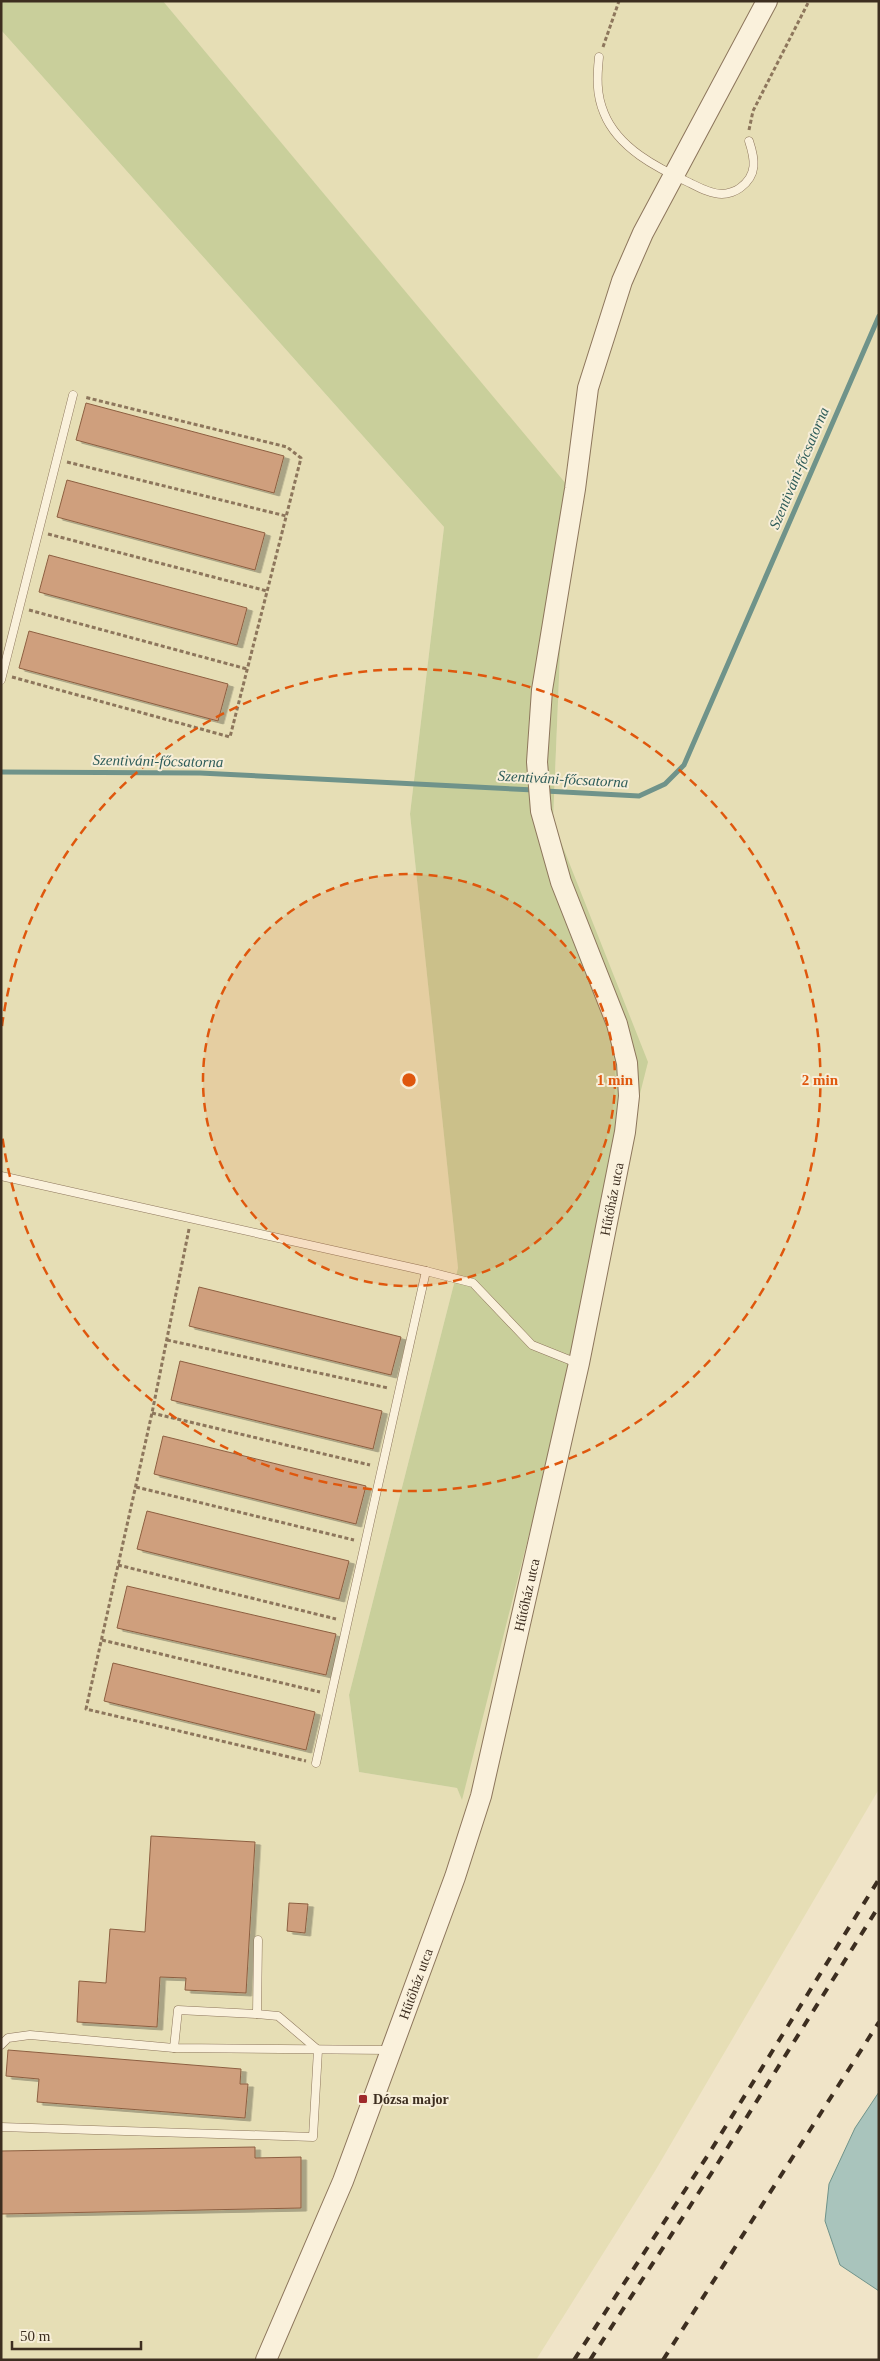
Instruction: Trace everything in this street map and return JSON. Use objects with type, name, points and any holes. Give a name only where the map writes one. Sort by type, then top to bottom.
[{"type":"street","name":"Hűtőház utca","points":[[266,2360],[343,2181],[455,1877],[481,1796],[579,1363],[625,1132],[629,1096],[627,1063],[617,1024],[560,882],[541,811],[537,762],[542,690],[575,489],[588,388],[622,282],[643,233],[767,1]]},
{"type":"lane","points":[[599,57],[597,77],[599,97],[604,114],[613,129],[637,153],[656,167],[710,192],[724,195],[738,190],[748,182],[754,170],[754,158],[750,140]]},
{"type":"lane","points":[[2,677],[73,395]]},
{"type":"lane","points":[[1,1176],[426,1270],[473,1283],[532,1345],[579,1363]]},
{"type":"lane","points":[[316,1764],[426,1270]]},
{"type":"lane","points":[[257,2014],[258,1940]]},
{"type":"lane","points":[[174,2048],[178,2010],[278,2016],[318,2050]]},
{"type":"lane","points":[[1,2045],[8,2038],[30,2035],[174,2048],[391,2050]]},
{"type":"lane","points":[[1,2127],[314,2138],[318,2050]]},
{"type":"path","points":[[599,57],[619,1]]},
{"type":"path","points":[[750,140],[749,127],[753,111],[809,1]]},
{"type":"path","points":[[2,677],[230,737],[301,458],[287,447],[73,395]]},
{"type":"path","points":[[57,459],[286,516]]},
{"type":"path","points":[[38,531],[267,591]]},
{"type":"path","points":[[19,608],[247,669]]},
{"type":"path","points":[[191,1218],[152,1414],[86,1709],[316,1764]]},
{"type":"path","points":[[167,1340],[399,1390]]},
{"type":"path","points":[[152,1414],[382,1468]]},
{"type":"path","points":[[136,1487],[366,1542]]},
{"type":"path","points":[[118,1565],[348,1622]]},
{"type":"path","points":[[102,1640],[332,1695]]},
{"type":"shaded area","points":[[163,1],[879,1],[879,1789],[655,2171],[536,2360],[1,2360],[1,30],[444,527],[410,814],[458,1268],[349,1695],[359,1772],[457,1788],[462,1799],[553,822],[567,486]]},
{"type":"green space","points":[[1,1],[163,1],[567,485],[553,822],[648,1062],[462,1800],[457,1788],[359,1772],[349,1695],[458,1268],[410,814],[444,527],[1,30]]},
{"type":"water","points":[[879,2092],[879,2291],[840,2265],[825,2221],[829,2184],[855,2128]]},
{"type":"building","points":[[86,403],[284,456],[274,493],[76,440]]},
{"type":"building","points":[[67,480],[265,533],[255,570],[57,517]]},
{"type":"building","points":[[49,555],[247,608],[237,645],[39,592]]},
{"type":"building","points":[[29,631],[228,684],[218,721],[19,668]]},
{"type":"building","points":[[199,1287],[401,1337],[391,1375],[189,1326]]},
{"type":"building","points":[[180,1361],[382,1411],[373,1449],[171,1400]]},
{"type":"building","points":[[163,1436],[366,1486],[356,1524],[154,1474]]},
{"type":"building","points":[[147,1511],[349,1561],[339,1599],[137,1549]]},
{"type":"building","points":[[127,1586],[336,1634],[326,1675],[117,1628]]},
{"type":"building","points":[[113,1663],[315,1712],[306,1750],[104,1701]]},
{"type":"building","points":[[151,1836],[255,1842],[246,1993],[185,1990],[186,1978],[160,1977],[157,2027],[77,2022],[79,1981],[106,1983],[110,1929],[145,1932]]},
{"type":"building","points":[[289,1903],[308,1904],[305,1933],[287,1931]]},
{"type":"building","points":[[8,2050],[241,2069],[240,2084],[248,2084],[245,2118],[37,2102],[39,2079],[6,2076]]},
{"type":"building","points":[[255,2147],[255,2158],[301,2157],[301,2208],[1,2214],[1,2151]]},
{"type":"waterway","name":"Szentiváni-főcsatorna","points":[[545,791],[639,796],[665,784],[684,765],[879,316]]},
{"type":"waterway","name":"Szentiváni-főcsatorna","points":[[1,772],[200,773],[534,790]]},
{"type":"railway","points":[[574,2360],[708,2155],[879,1879]]},
{"type":"railway","points":[[590,2360],[718,2163],[879,1906]]},
{"type":"railway","points":[[663,2360],[879,2022]]},
{"type":"place","name":"Dózsa major","points":[[363,2099]]}]
